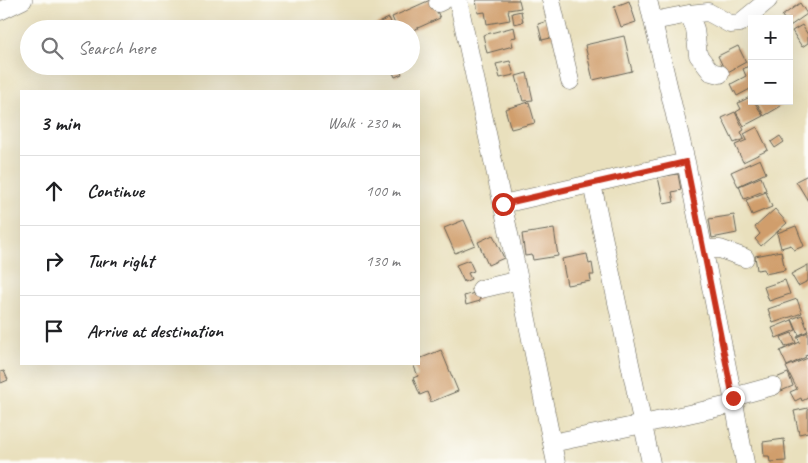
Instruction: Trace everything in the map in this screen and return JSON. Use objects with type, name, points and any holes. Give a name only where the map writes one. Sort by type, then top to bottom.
[{"type":"street","points":[[0,11],[23,0]]},
{"type":"street","points":[[458,0],[503,204],[556,463]]},
{"type":"street","points":[[551,0],[570,80]]},
{"type":"street","points":[[648,0],[686,162],[745,463]]},
{"type":"street","points":[[653,21],[708,12],[730,24],[740,23],[768,0]]},
{"type":"street","points":[[688,14],[695,29],[698,55],[711,72],[720,74]]},
{"type":"street","points":[[503,204],[686,162]]},
{"type":"street","points":[[592,184],[651,463]]},
{"type":"street","points":[[703,249],[720,249],[746,258]]},
{"type":"street","points":[[480,289],[519,280]]},
{"type":"street","points":[[552,443],[643,424],[734,401],[773,386]]},
{"type":"building","points":[[432,0],[440,18],[420,27],[420,20],[393,20],[392,17]]},
{"type":"building","points":[[476,0],[519,0],[521,8],[508,10],[510,20],[487,24],[485,12],[478,13]]},
{"type":"building","points":[[629,1],[636,22],[621,27],[614,7]]},
{"type":"building","points":[[800,3],[807,14],[793,24],[793,15],[783,15]]},
{"type":"building","points":[[521,11],[523,22],[514,24],[512,13]]},
{"type":"building","points":[[551,20],[555,37],[542,40],[538,24]]},
{"type":"building","points":[[802,25],[808,35],[808,43],[802,47],[793,30]]},
{"type":"building","points":[[514,27],[516,37],[511,38],[513,46],[487,53],[483,35]]},
{"type":"building","points":[[624,36],[632,71],[593,80],[585,45]]},
{"type":"building","points":[[738,46],[746,62],[726,73],[718,56]]},
{"type":"building","points":[[510,61],[514,75],[500,78],[496,64]]},
{"type":"building","points":[[748,66],[748,90],[737,96],[731,84],[746,76],[743,69]]},
{"type":"building","points":[[527,73],[533,100],[523,101],[516,76]]},
{"type":"building","points":[[748,98],[748,105],[756,105],[763,116],[744,126],[736,112],[741,109],[738,103]]},
{"type":"building","points":[[529,102],[535,123],[511,129],[505,109]]},
{"type":"building","points":[[758,105],[781,105],[781,106],[764,116]]},
{"type":"building","points":[[735,112],[744,130],[741,132],[744,139],[734,143],[722,118]]},
{"type":"building","points":[[757,127],[768,150],[743,162],[735,145],[747,140],[744,134]]},
{"type":"building","points":[[780,136],[784,142],[775,148],[771,142]]},
{"type":"building","points":[[760,159],[766,173],[738,186],[731,172]]},
{"type":"building","points":[[678,174],[681,190],[672,192],[674,202],[664,204],[658,177]]},
{"type":"building","points":[[808,175],[808,201],[796,181]]},
{"type":"building","points":[[761,177],[766,190],[744,199],[739,186]]},
{"type":"building","points":[[766,192],[772,207],[752,215],[746,200]]},
{"type":"building","points":[[775,209],[787,223],[761,246],[755,239],[760,234],[755,227]]},
{"type":"building","points":[[734,215],[737,233],[712,238],[709,219]]},
{"type":"building","points":[[464,220],[475,245],[455,253],[444,228]]},
{"type":"building","points":[[796,226],[804,246],[794,250],[791,245],[781,248],[777,233]]},
{"type":"building","points":[[554,229],[558,256],[533,260],[532,255],[525,256],[522,234]]},
{"type":"building","points":[[493,235],[504,258],[488,265],[478,242]]},
{"type":"building","points":[[781,251],[785,270],[765,274],[764,269],[757,270],[755,256]]},
{"type":"building","points":[[587,254],[589,264],[592,263],[594,275],[590,275],[591,281],[567,285],[562,259]]},
{"type":"building","points":[[469,260],[474,271],[468,273],[471,279],[464,282],[456,265]]},
{"type":"building","points":[[808,265],[808,281],[798,286],[791,274]]},
{"type":"building","points":[[785,280],[790,294],[769,301],[764,287]]},
{"type":"building","points":[[478,292],[480,301],[466,305],[464,296]]},
{"type":"building","points":[[797,299],[802,313],[773,323],[768,309]]},
{"type":"building","points":[[802,315],[808,331],[799,335],[792,319]]},
{"type":"building","points":[[792,320],[796,330],[776,338],[772,328]]},
{"type":"building","points":[[808,332],[808,354],[805,355],[806,357],[787,366],[780,351],[800,342],[797,337]]},
{"type":"building","points":[[792,333],[796,343],[785,347],[781,337]]},
{"type":"building","points":[[441,350],[458,391],[431,402],[427,392],[420,395],[413,378],[418,376],[413,365],[420,365],[420,359]]},
{"type":"building","points":[[808,358],[808,398],[802,401],[801,398],[795,401],[790,392],[797,389],[786,367]]},
{"type":"building","points":[[4,371],[8,380],[1,383],[0,372]]},
{"type":"building","points":[[788,373],[793,386],[781,391],[776,378]]},
{"type":"building","points":[[808,408],[808,432],[799,434],[794,411]]},
{"type":"building","points":[[784,439],[786,461],[770,462],[769,456],[764,456],[763,442]]},
{"type":"route","points":[[503,204],[686,162],[733,398]]}]
